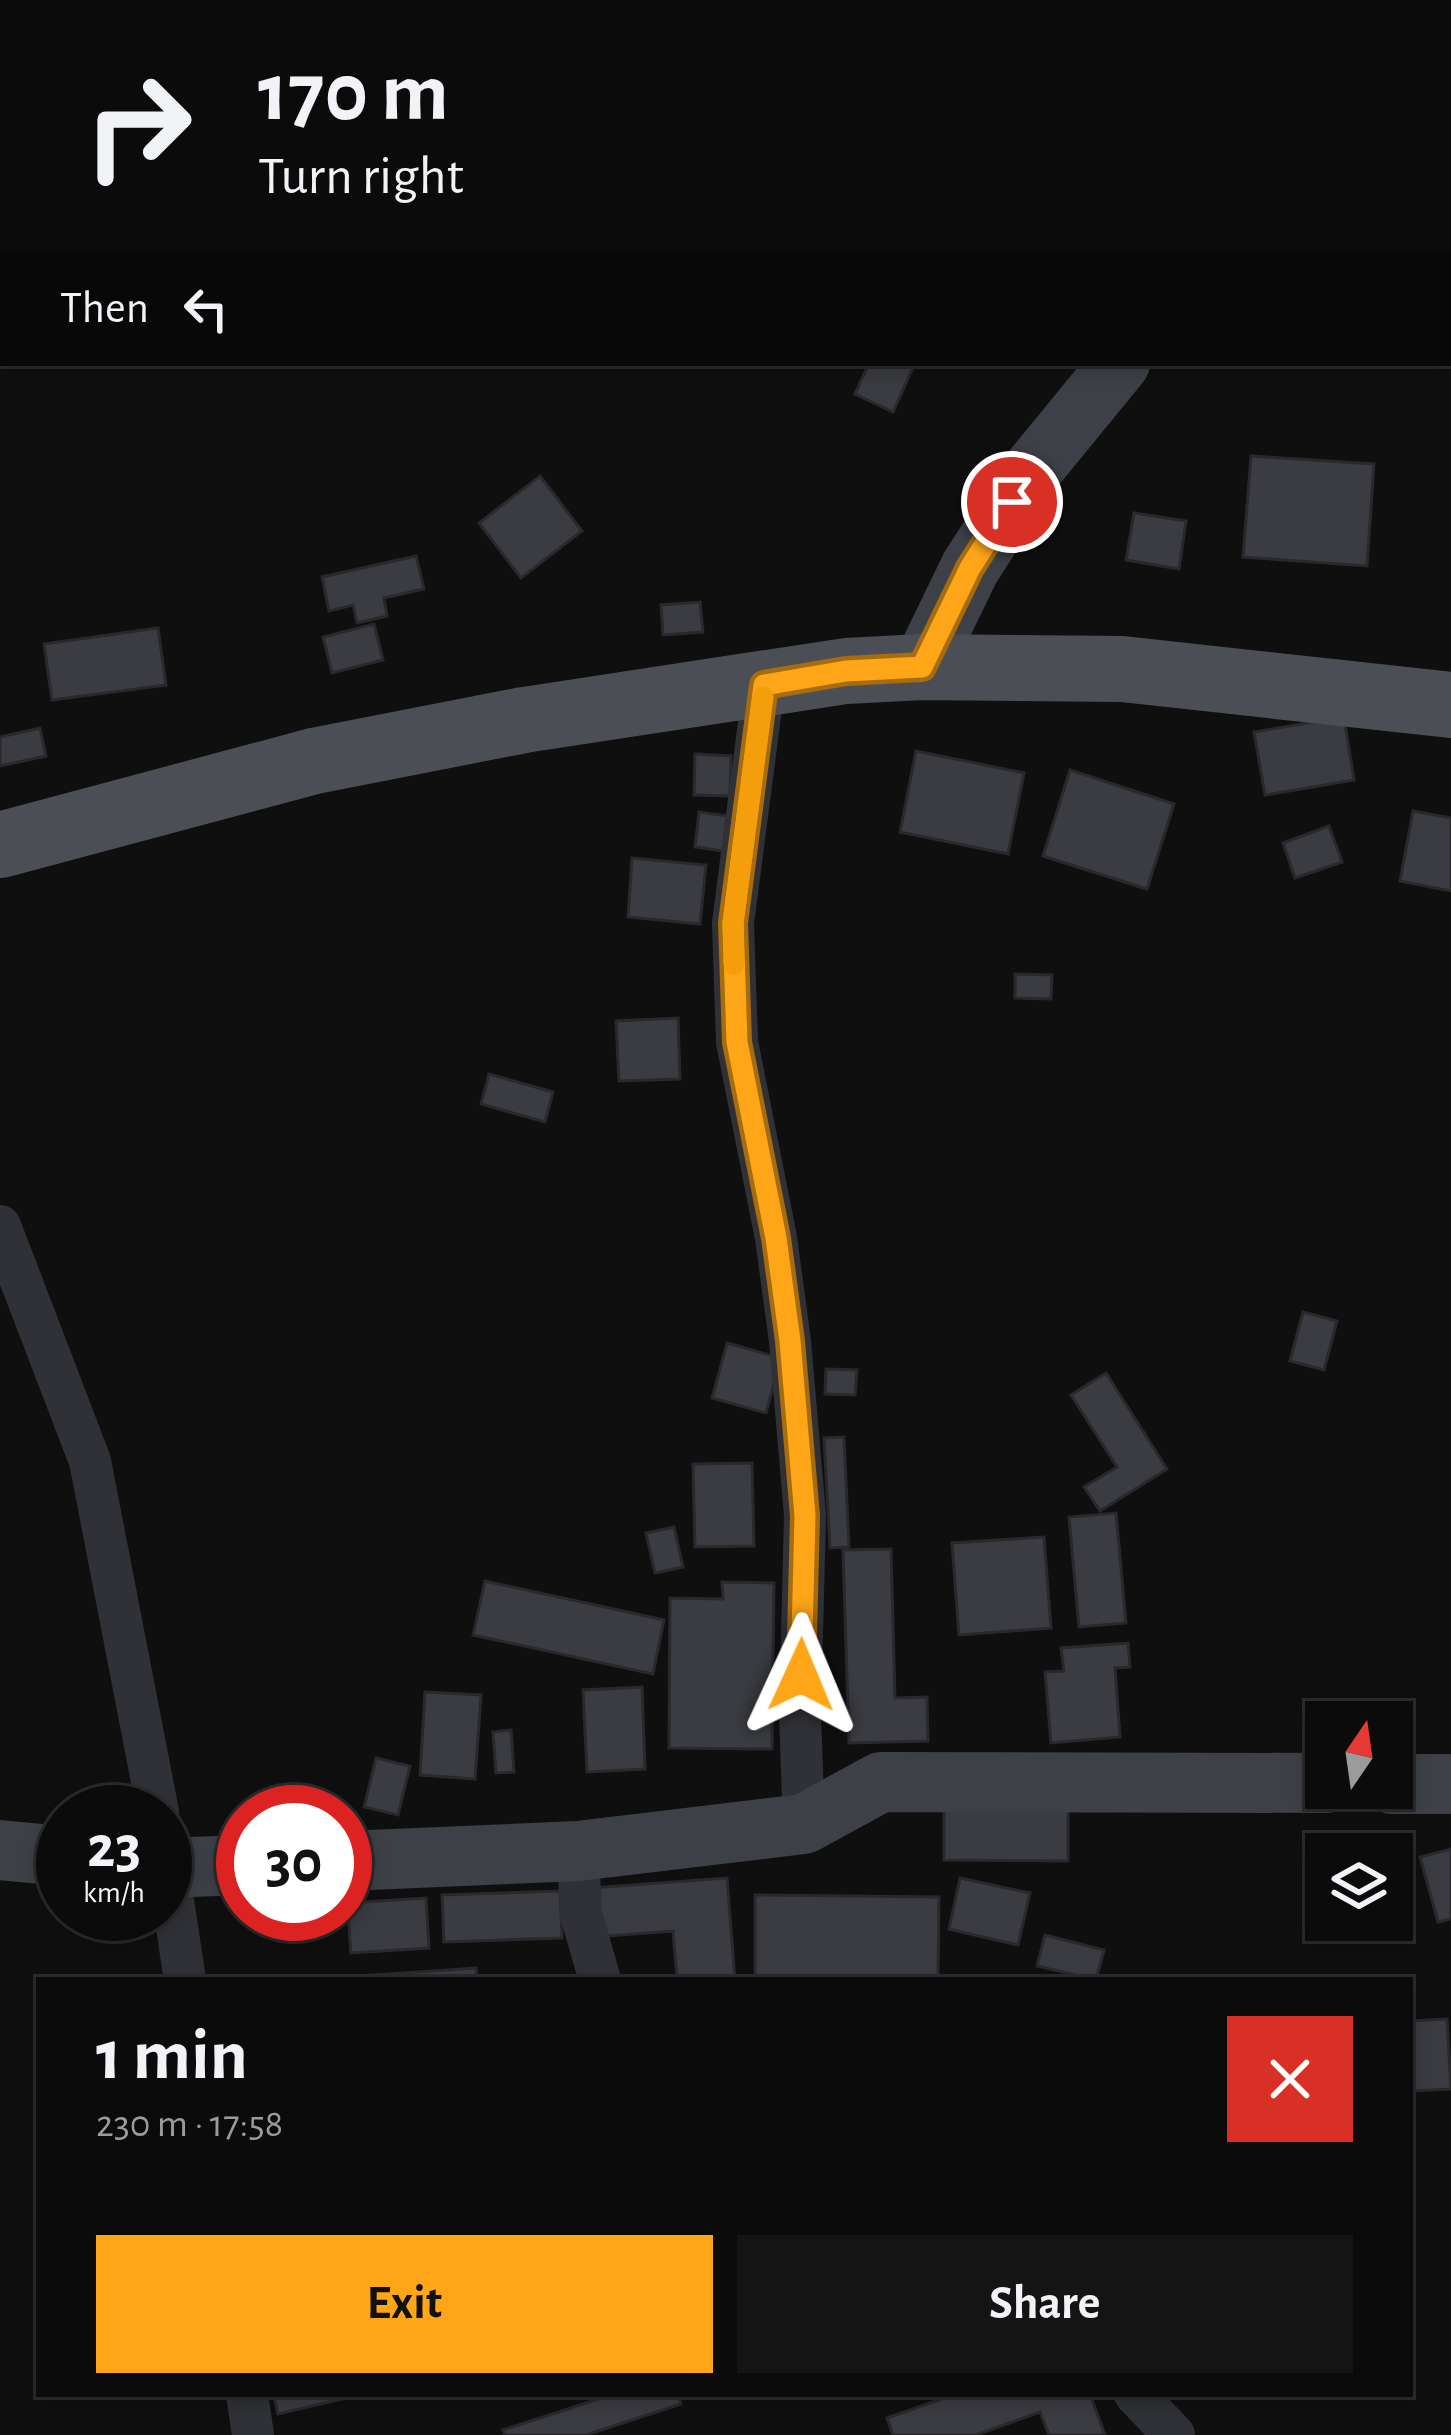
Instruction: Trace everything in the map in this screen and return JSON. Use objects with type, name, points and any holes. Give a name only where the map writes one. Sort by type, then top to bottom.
[{"type":"main road","points":[[0,845],[314,761],[524,720],[846,671],[1122,669],[1451,705]]},
{"type":"street","points":[[922,667],[970,568],[1034,468],[1118,366]]},
{"type":"street","points":[[764,685],[733,923],[737,1042],[779,1258],[805,1516],[800,1714],[805,1824]]},
{"type":"street","points":[[0,1226],[91,1461],[152,1785]]},
{"type":"street","points":[[372,1860],[578,1851],[805,1824],[881,1782],[1305,1783]]},
{"type":"street","points":[[1413,1784],[1451,1784]]},
{"type":"street","points":[[0,1850],[36,1853]]},
{"type":"street","points":[[578,1851],[580,1914],[599,1977]]},
{"type":"street","points":[[179,1941],[185,1977]]},
{"type":"street","points":[[247,2397],[253,2435]]},
{"type":"street","points":[[1138,2397],[1174,2435]]},
{"type":"building","points":[[868,366],[914,366],[893,412],[855,394]]},
{"type":"building","points":[[1251,456],[1374,464],[1367,566],[1243,557]]},
{"type":"building","points":[[540,476],[582,531],[521,578],[479,523]]},
{"type":"building","points":[[1134,513],[1186,521],[1179,569],[1126,560]]},
{"type":"building","points":[[416,556],[424,589],[384,598],[387,616],[357,623],[353,605],[329,611],[322,577]]},
{"type":"building","points":[[700,602],[703,632],[663,635],[661,605]]},
{"type":"building","points":[[374,624],[383,660],[332,673],[323,637]]},
{"type":"building","points":[[158,628],[166,685],[52,700],[44,644]]},
{"type":"building","points":[[1344,717],[1354,780],[1265,795],[1254,732]]},
{"type":"building","points":[[40,728],[46,756],[0,766],[0,737]]},
{"type":"building","points":[[916,751],[1024,773],[1008,854],[900,832]]},
{"type":"building","points":[[695,754],[731,756],[730,796],[694,795]]},
{"type":"building","points":[[1070,770],[1174,804],[1147,889],[1043,856]]},
{"type":"building","points":[[1413,811],[1451,818],[1451,891],[1400,881]]},
{"type":"building","points":[[699,812],[727,816],[723,851],[695,847]]},
{"type":"building","points":[[1329,826],[1342,862],[1295,878],[1283,843]]},
{"type":"building","points":[[632,858],[706,865],[700,924],[628,917]]},
{"type":"building","points":[[1015,974],[1052,975],[1051,999],[1015,998]]},
{"type":"building","points":[[678,1018],[680,1079],[619,1081],[616,1021]]},
{"type":"building","points":[[489,1074],[553,1092],[545,1122],[481,1104]]},
{"type":"building","points":[[1303,1312],[1337,1321],[1324,1370],[1290,1361]]},
{"type":"building","points":[[727,1343],[781,1358],[766,1413],[712,1398]]},
{"type":"building","points":[[826,1369],[857,1370],[855,1395],[825,1394]]},
{"type":"building","points":[[1106,1373],[1167,1469],[1100,1511],[1084,1487],[1117,1467],[1071,1395]]},
{"type":"building","points":[[844,1437],[849,1547],[830,1548],[824,1438]]},
{"type":"building","points":[[752,1463],[754,1546],[695,1547],[693,1464]]},
{"type":"building","points":[[1116,1513],[1126,1623],[1079,1627],[1069,1517]]},
{"type":"building","points":[[674,1527],[683,1567],[655,1573],[646,1533]]},
{"type":"building","points":[[1044,1537],[1051,1628],[959,1635],[952,1543]]},
{"type":"building","points":[[891,1549],[895,1698],[927,1697],[928,1741],[849,1743],[843,1550]]},
{"type":"building","points":[[485,1581],[664,1620],[653,1674],[473,1635]]},
{"type":"building","points":[[722,1582],[774,1583],[772,1749],[669,1748],[670,1598],[723,1599]]},
{"type":"building","points":[[1128,1643],[1130,1667],[1115,1668],[1120,1737],[1051,1743],[1045,1672],[1064,1671],[1061,1648]]},
{"type":"building","points":[[642,1687],[645,1769],[587,1772],[583,1690]]},
{"type":"building","points":[[425,1692],[481,1695],[475,1779],[420,1775]]},
{"type":"building","points":[[511,1730],[514,1772],[496,1773],[493,1732]]},
{"type":"building","points":[[376,1758],[410,1766],[398,1815],[372,1809],[369,1785]]},
{"type":"building","points":[[944,1808],[1068,1809],[1068,1861],[944,1860]]},
{"type":"building","points":[[1451,1849],[1451,1919],[1438,1922],[1420,1857]]},
{"type":"building","points":[[727,1878],[735,1977],[677,1977],[673,1931],[595,1937],[592,1888]]},
{"type":"building","points":[[960,1878],[1030,1893],[1018,1945],[949,1929]]},
{"type":"building","points":[[560,1891],[562,1938],[444,1942],[442,1895]]},
{"type":"building","points":[[755,1895],[939,1897],[938,1977],[755,1976]]},
{"type":"building","points":[[426,1898],[429,1948],[351,1953],[350,1941],[372,1941],[372,1901]]},
{"type":"building","points":[[1045,1935],[1104,1950],[1097,1977],[1037,1966]]},
{"type":"building","points":[[476,1968],[477,1977],[345,1977]]},
{"type":"building","points":[[1447,2019],[1451,2089],[1413,2091],[1413,2021]]},
{"type":"building","points":[[274,2397],[351,2397],[278,2414]]},
{"type":"building","points":[[605,2397],[679,2397],[681,2404],[586,2435],[505,2435],[503,2430]]},
{"type":"building","points":[[947,2397],[1091,2397],[1105,2435],[1049,2435],[1040,2412],[976,2435],[893,2435],[887,2418]]},
{"type":"slow traffic","points":[[734,964],[733,923],[763,697]]},
{"type":"route","points":[[801,1675],[805,1516],[790,1341],[776,1238],[737,1042],[733,923],[764,685],[846,671],[922,667],[970,568],[1012,502]]}]
